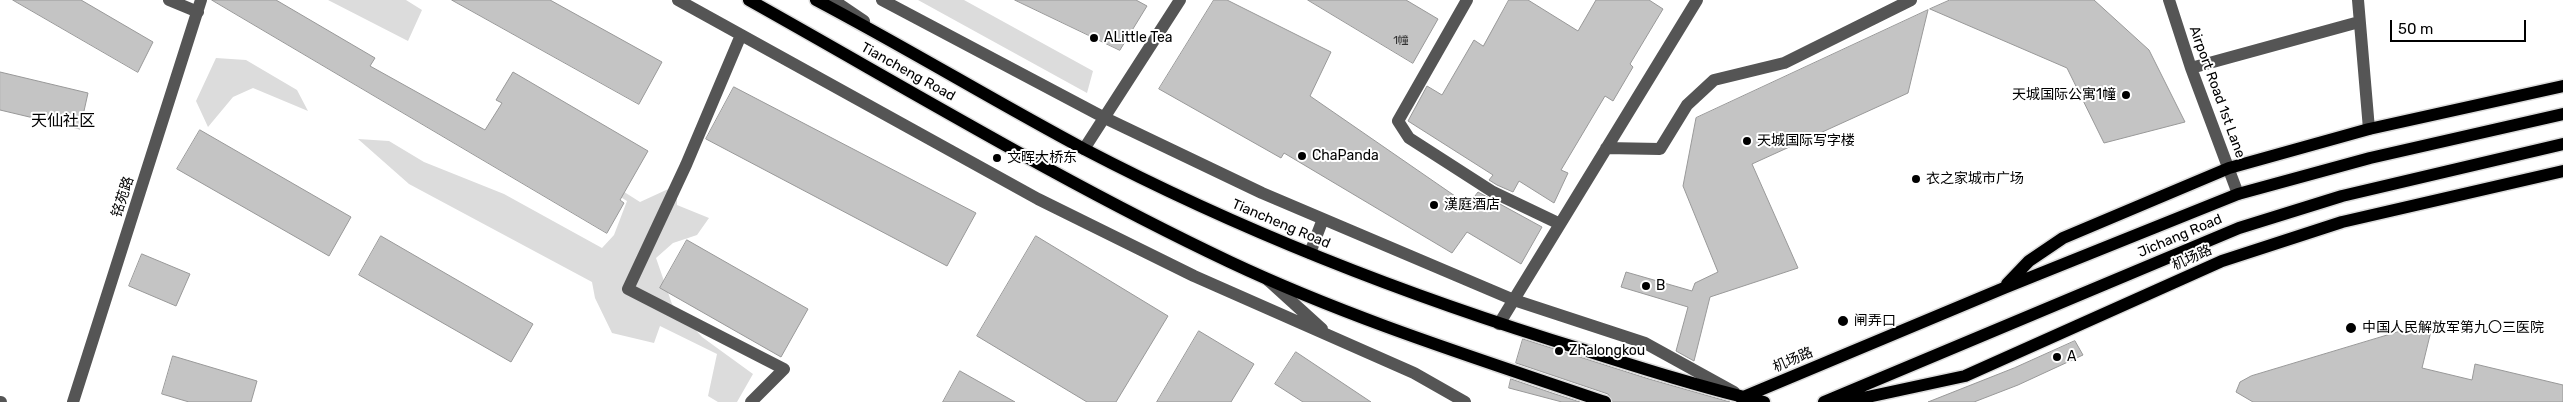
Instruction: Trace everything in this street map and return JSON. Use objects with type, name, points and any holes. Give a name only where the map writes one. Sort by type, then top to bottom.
[{"type":"main road","name":"Tiancheng Road","points":[[749,0],[1082,186],[1231,262],[1380,326],[1605,402]]},
{"type":"main road","name":"Tiancheng Road","points":[[816,0],[898,43],[1084,149],[1200,206],[1310,253],[1499,324],[1737,400],[1764,402]]},
{"type":"main road","name":"机场路","points":[[2004,288],[2029,261],[2063,238],[2229,168],[2369,129],[2563,86]]},
{"type":"main road","points":[[2238,194],[2370,158],[2563,114]]},
{"type":"main road","name":"Jichang Road","points":[[1824,402],[2238,228],[2342,196],[2563,144]]},
{"type":"main road","name":"机场路","points":[[1844,402],[1964,376],[2222,261],[2342,222],[2563,171]]},
{"type":"main road","name":"机场路","points":[[1737,400],[2004,288],[2238,194]]},
{"type":"street","points":[[169,0],[200,6]]},
{"type":"street","points":[[678,0],[1038,199],[1194,276],[1330,337],[1414,372],[1465,402]]},
{"type":"street","points":[[833,0],[898,43]]},
{"type":"street","points":[[882,0],[1105,118],[1262,193],[1514,300],[1645,343],[1737,400]]},
{"type":"street","points":[[1084,149],[1180,0]]},
{"type":"street","points":[[1467,0],[1398,121],[1409,138],[1493,192],[1560,224]]},
{"type":"street","points":[[1499,324],[1697,0]]},
{"type":"street","points":[[1606,148],[1660,149],[1687,105],[1714,80],[1784,63],[1911,0]]},
{"type":"street","name":"Airport Road 1st Lane","points":[[2169,0],[2191,68],[2238,194]]},
{"type":"street","points":[[2358,0],[2369,129]]},
{"type":"street","name":"铭苑路","points":[[73,402],[200,6]]},
{"type":"street","points":[[2191,68],[2360,22]]},
{"type":"street","points":[[741,35],[686,165],[628,289],[784,369],[751,402]]},
{"type":"street","points":[[1310,253],[1323,219]]},
{"type":"street","points":[[1265,277],[1330,337]]},
{"type":"shaded area","points":[[328,0],[406,0],[422,10],[408,41]]},
{"type":"shaded area","points":[[918,0],[964,0],[1093,71],[1087,93]]},
{"type":"shaded area","points":[[216,58],[246,60],[297,90],[308,111],[253,88],[233,97],[208,127],[196,101]]},
{"type":"shaded area","points":[[539,138],[640,202],[677,185],[677,205],[709,218],[697,235],[673,243],[656,258],[672,304],[702,337],[753,374],[737,402],[718,402],[708,396],[717,354],[660,326],[654,343],[612,333],[595,298],[592,282],[409,184],[358,139],[389,141],[424,162],[504,194],[602,248],[614,235],[627,201],[536,145]]},
{"type":"building","points":[[13,0],[81,0],[153,42],[138,72]]},
{"type":"building","points":[[212,0],[276,0],[375,58],[370,66],[485,130],[502,103],[496,100],[513,72],[648,151],[620,200],[624,203],[607,233]]},
{"type":"building","points":[[452,0],[550,0],[662,62],[639,104]]},
{"type":"building","points":[[1015,0],[1136,0],[1147,6],[1120,50]]},
{"type":"building","points":[[1214,0],[1227,0],[1331,52],[1310,96],[1468,205],[1478,192],[1542,227],[1521,264],[1467,232],[1452,253],[1284,153],[1281,158],[1159,89]]},
{"type":"building","points":[[1308,0],[1406,0],[1438,19],[1413,63]]},
{"type":"building","points":[[1509,0],[1528,0],[1578,31],[1596,0],[1649,0],[1663,9],[1630,64],[1633,67],[1613,101],[1605,96],[1561,170],[1568,173],[1554,203],[1519,181],[1513,192],[1497,185],[1489,180],[1493,175],[1408,121],[1427,86],[1442,95],[1474,40],[1483,46]]},
{"type":"building","name":"天城国际公寓1幢","points":[[1950,0],[2094,0],[2149,50],[2185,122],[2104,143],[2067,68],[1930,9]]},
{"type":"building","name":"天城国际写字楼","points":[[1928,10],[1908,93],[1752,164],[1798,268],[1710,297],[1694,361],[1676,351],[1688,307],[1621,287],[1626,272],[1692,291],[1695,283],[1718,272],[1683,186],[1696,118]]},
{"type":"building","points":[[0,72],[88,93],[80,129],[0,110]]},
{"type":"building","points":[[734,87],[976,213],[947,266],[706,139]]},
{"type":"building","points":[[200,130],[351,217],[329,256],[177,169]]},
{"type":"building","points":[[381,236],[533,324],[511,362],[359,275]]},
{"type":"building","points":[[1036,236],[1168,316],[1116,402],[1087,402],[977,336]]},
{"type":"building","points":[[687,240],[808,309],[781,357],[660,288]]},
{"type":"building","points":[[142,254],[190,274],[176,306],[129,286]]},
{"type":"building","points":[[2421,325],[2428,326],[2431,331],[2422,368],[2472,380],[2475,364],[2563,385],[2563,402],[2253,402],[2236,392],[2240,382],[2251,376]]},
{"type":"building","points":[[1199,331],[1254,364],[1231,402],[1157,402]]},
{"type":"building","points":[[1523,339],[1649,379],[1730,402],[1613,402],[1608,394],[1516,363]]},
{"type":"building","points":[[2075,341],[2083,355],[2018,385],[1974,402],[1928,402],[2014,368]]},
{"type":"building","points":[[1296,352],[1371,402],[1303,402],[1275,384]]},
{"type":"building","points":[[173,356],[257,381],[251,402],[189,402],[162,394]]},
{"type":"building","points":[[960,371],[1015,402],[943,402]]},
{"type":"building","points":[[1511,379],[1580,402],[1562,402],[1509,388]]},
{"type":"place","name":"ALittle Tea","points":[[1094,38]]},
{"type":"place","name":"天城国际公寓1幢","points":[[2126,95]]},
{"type":"place","name":"天城国际写字楼","points":[[1747,141]]},
{"type":"place","name":"ChaPanda","points":[[1302,156]]},
{"type":"place","name":"文晖大桥东","points":[[997,158]]},
{"type":"place","name":"衣之家城市广场","points":[[1916,179]]},
{"type":"place","name":"漢庭酒店","points":[[1434,205]]},
{"type":"place","name":"B","points":[[1646,286]]},
{"type":"place","name":"闸弄口","points":[[1843,321]]},
{"type":"place","name":"中国人民解放军第九〇三医院","points":[[2351,328]]},
{"type":"place","name":"Zhalongkou","points":[[1559,351]]},
{"type":"place","name":"A","points":[[2057,357]]},
{"type":"district","name":"天仙社区","points":[[63,121]]}]
